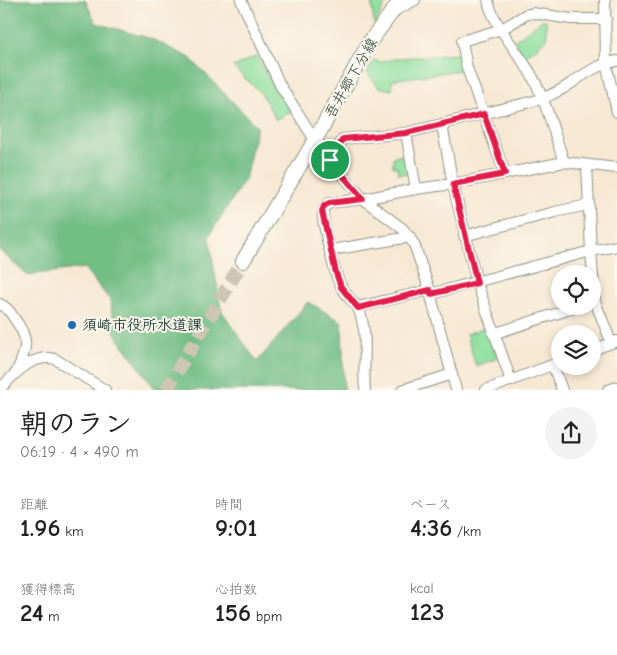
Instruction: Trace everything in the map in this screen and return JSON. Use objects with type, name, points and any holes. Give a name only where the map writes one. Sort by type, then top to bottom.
[{"type":"main road","name":"吾井郷下分線","points":[[243,261],[315,140],[371,40],[397,6]]},
{"type":"street","points":[[241,0],[280,86],[315,140],[363,199],[403,229],[410,237],[430,292],[456,390]]},
{"type":"street","points":[[397,6],[415,0]]},
{"type":"street","points":[[488,0],[502,29],[531,73],[564,162]]},
{"type":"street","points":[[605,0],[606,62],[617,112]]},
{"type":"street","points":[[505,174],[467,68],[462,41],[502,29],[525,15],[533,13],[571,19],[606,19]]},
{"type":"street","points":[[330,160],[343,139],[406,133],[542,99],[563,89],[582,74],[606,62],[617,61]]},
{"type":"street","points":[[442,125],[464,236],[477,283],[511,381]]},
{"type":"street","points":[[406,133],[416,188]]},
{"type":"street","points":[[364,390],[366,344],[364,324],[358,308],[341,287],[330,250],[322,211],[324,206],[329,203],[363,199],[416,188],[453,184],[564,162],[617,168]]},
{"type":"street","points":[[587,165],[592,265]]},
{"type":"street","points":[[464,236],[588,205]]},
{"type":"street","points":[[330,250],[410,237]]},
{"type":"street","points":[[358,308],[477,283],[591,251],[617,246]]},
{"type":"street","points":[[0,304],[9,310],[25,334],[24,353],[17,371]]},
{"type":"street","points":[[494,334],[552,315]]},
{"type":"street","points":[[601,315],[614,341],[601,346]]},
{"type":"street","points":[[0,389],[17,371],[30,362],[51,357],[56,358],[105,390]]},
{"type":"street","points":[[486,390],[551,366]]},
{"type":"street","points":[[402,390],[452,374]]},
{"type":"street","points":[[559,375],[562,390]]},
{"type":"street","points":[[608,390],[617,387]]},
{"type":"green space","points":[[0,0],[85,0],[96,23],[152,39],[190,58],[257,127],[245,179],[209,236],[221,310],[257,362],[308,302],[342,322],[344,390],[156,390],[115,334],[110,300],[84,268],[27,275],[0,251]]},
{"type":"green space","points":[[371,0],[387,0],[375,25],[374,23]]},
{"type":"green space","points":[[542,20],[546,20],[547,39],[537,46],[538,48],[524,56],[514,41]]},
{"type":"green space","points":[[458,54],[461,70],[392,80],[392,90],[378,87],[367,72],[374,60],[379,62],[400,58]]},
{"type":"green space","points":[[257,56],[274,88],[291,111],[276,120],[261,93],[233,67]]},
{"type":"green space","points":[[406,155],[409,173],[398,174],[397,167],[393,167],[393,157]]},
{"type":"green space","points":[[487,327],[498,358],[476,366],[466,334]]},
{"type":"tunnel","points":[[166,390],[243,261]]},
{"type":"place","name":"須崎市役所水道課","points":[[72,325]]},
{"type":"route","points":[[484,114],[505,174],[453,184],[464,236],[477,283],[431,294],[430,290],[358,308],[341,287],[332,260],[322,211],[324,206],[329,203],[363,199],[330,160],[343,139],[406,133],[484,114]]}]
